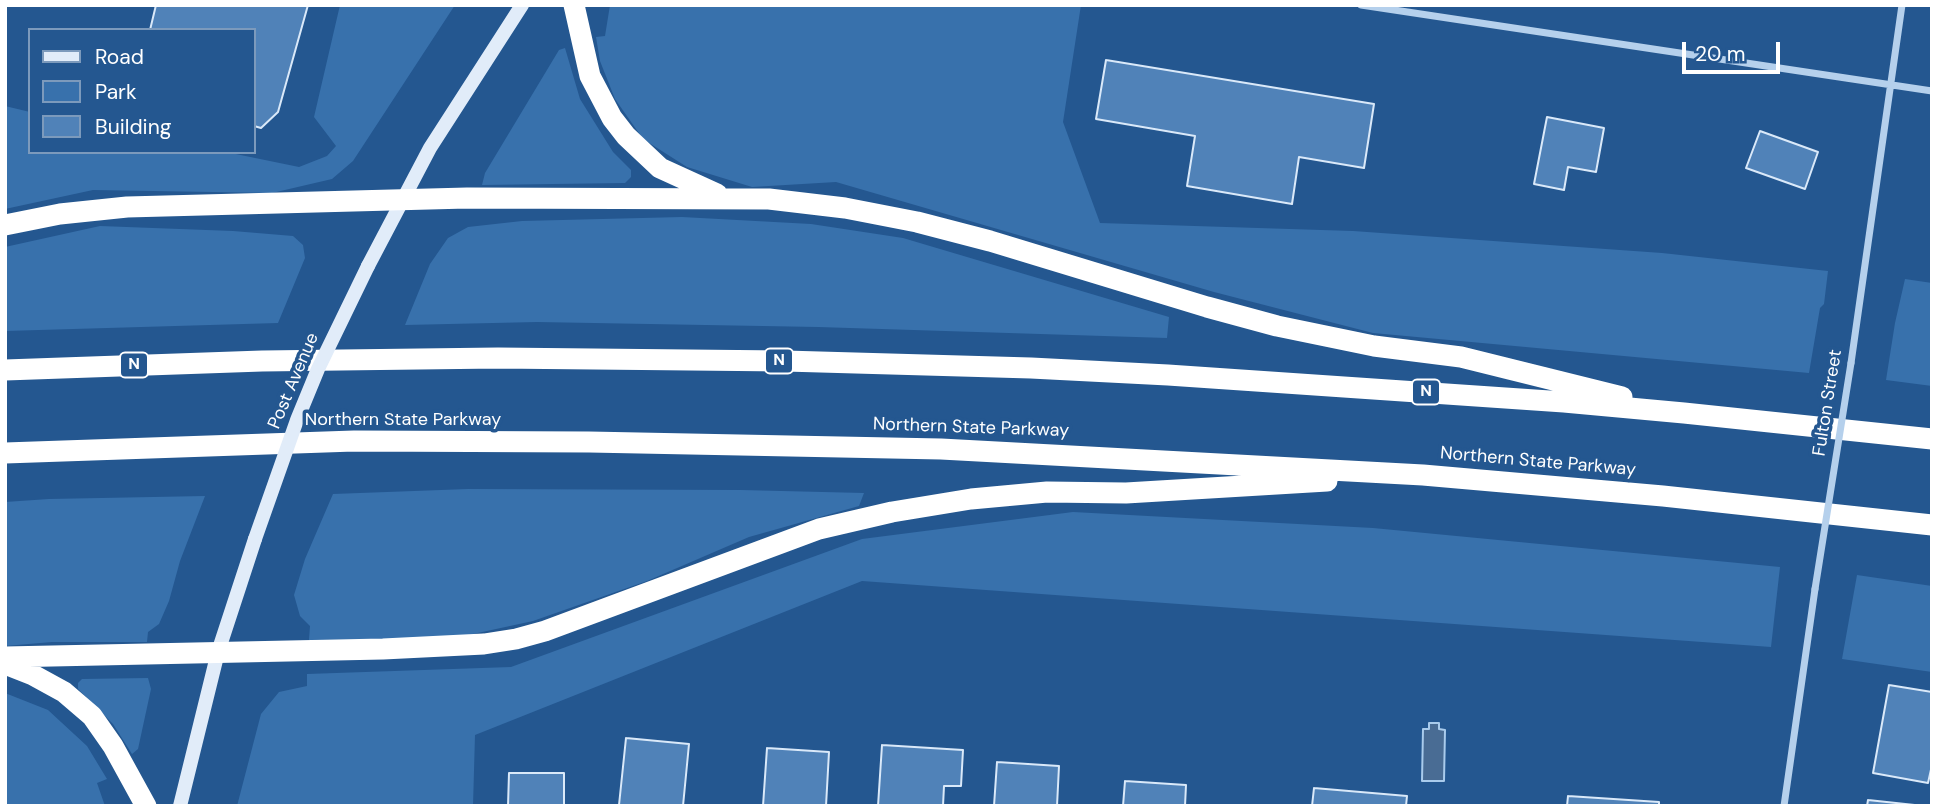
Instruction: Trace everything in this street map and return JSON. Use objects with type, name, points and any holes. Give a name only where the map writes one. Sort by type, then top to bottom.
[{"type":"highway","points":[[574,5],[590,76],[612,118],[626,136],[660,168],[705,190],[729,198]]},
{"type":"highway","points":[[5,225],[60,214],[127,207],[401,200],[729,198],[833,206],[917,222],[990,241],[1277,326],[1364,344],[1461,357],[1684,412]]},
{"type":"highway","name":"N","points":[[5,370],[403,359],[892,364],[1168,375],[1441,393],[1684,412],[1932,439]]},
{"type":"highway","name":"Northern State Parkway","points":[[5,453],[354,441],[602,442],[941,449],[1423,475],[1650,495],[1932,525]]},
{"type":"highway","points":[[5,657],[416,648],[516,639],[545,631],[819,529],[892,512],[945,503],[1047,492],[1126,493],[1423,475]]},
{"type":"highway","points":[[5,664],[64,692],[92,716],[146,806]]},
{"type":"main road","name":"Post Avenue","points":[[180,806],[218,652],[254,538],[302,407],[401,200],[430,148],[522,5]]},
{"type":"street","points":[[1361,5],[1932,91]]},
{"type":"street","name":"Fulton Street","points":[[1784,806],[1902,5]]},
{"type":"green space","points":[[340,5],[455,5],[353,161],[332,179],[272,193],[93,190],[5,209],[5,106],[28,112],[28,154],[236,154],[299,167],[327,156],[336,146],[314,117]]},
{"type":"green space","points":[[610,5],[1081,5],[1063,122],[1100,223],[1353,231],[1662,253],[1828,271],[1824,304],[1820,308],[1809,373],[1373,333],[1214,292],[836,182],[752,187],[687,167],[643,139],[615,99],[600,61],[596,37],[605,36]]},
{"type":"green space","points":[[565,48],[580,99],[613,152],[631,170],[631,177],[625,183],[482,185],[485,173],[559,50]]},
{"type":"green space","points":[[682,217],[811,224],[903,238],[1169,317],[1167,338],[818,327],[537,322],[405,325],[430,264],[448,238],[468,227],[522,221]]},
{"type":"green space","points":[[100,226],[293,236],[303,245],[305,258],[278,323],[5,331],[5,247]]},
{"type":"green space","points":[[1905,279],[1932,283],[1932,386],[1886,380]]},
{"type":"green space","points":[[468,489],[864,493],[859,506],[749,537],[647,581],[533,621],[450,639],[309,640],[310,626],[300,616],[294,595],[305,559],[333,494]]},
{"type":"green space","points":[[205,496],[180,561],[169,601],[159,624],[148,632],[147,642],[52,642],[5,646],[5,502]]},
{"type":"green space","points":[[1073,512],[1373,528],[1780,567],[1771,647],[862,581],[475,735],[473,806],[237,806],[261,714],[279,692],[307,686],[307,674],[511,667],[862,539]]},
{"type":"green space","points":[[1857,575],[1932,586],[1932,672],[1842,659]]},
{"type":"green space","points":[[148,678],[151,689],[138,749],[132,754],[113,724],[78,689],[78,683],[82,679]]},
{"type":"green space","points":[[5,693],[48,710],[87,746],[107,779],[97,783],[105,806],[5,806]]},
{"type":"shaded area","points":[[1429,723],[1439,723],[1439,729],[1445,730],[1444,781],[1422,781],[1423,729],[1429,729]]},
{"type":"building","points":[[156,5],[308,5],[278,112],[261,128],[256,127],[256,28],[150,28]]},
{"type":"building","points":[[1106,60],[1374,104],[1364,168],[1299,157],[1292,204],[1187,186],[1195,136],[1096,119]]},
{"type":"building","points":[[1547,117],[1604,128],[1596,172],[1568,167],[1564,190],[1534,184]]},
{"type":"building","points":[[1760,131],[1818,152],[1805,189],[1746,168]]},
{"type":"building","points":[[1889,685],[1932,692],[1932,765],[1928,783],[1873,773]]},
{"type":"building","points":[[626,738],[689,744],[683,806],[619,805]]},
{"type":"building","points":[[882,745],[963,750],[961,786],[944,786],[943,806],[878,806]]},
{"type":"building","points":[[767,748],[829,752],[826,806],[763,806]]},
{"type":"building","points":[[997,762],[1059,766],[1057,806],[994,806]]},
{"type":"building","points":[[509,773],[564,773],[564,806],[508,806]]},
{"type":"building","points":[[1125,781],[1186,785],[1185,806],[1123,806]]},
{"type":"building","points":[[1314,788],[1407,796],[1406,806],[1312,806]]},
{"type":"building","points":[[1568,796],[1659,802],[1659,806],[1567,806]]},
{"type":"building","points":[[1868,800],[1924,806],[1867,806]]}]
